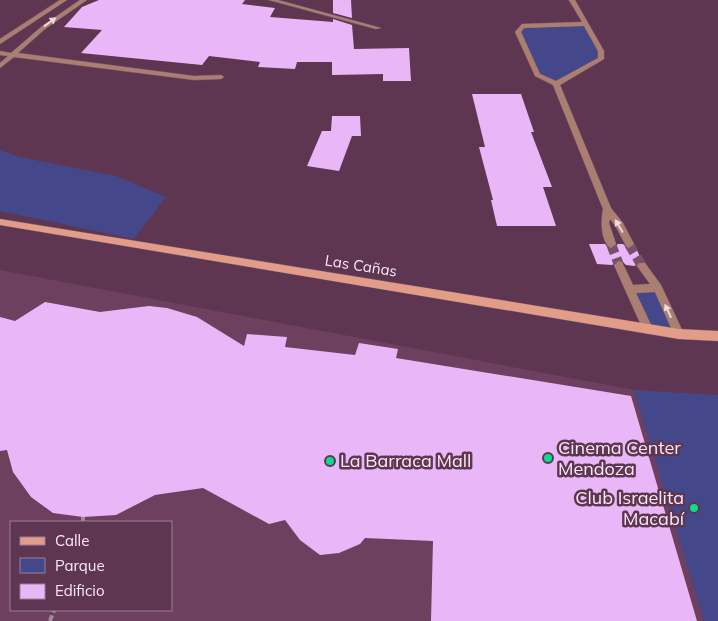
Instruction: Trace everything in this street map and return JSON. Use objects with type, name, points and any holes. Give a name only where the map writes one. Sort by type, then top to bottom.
[{"type":"main road","name":"Las Cañas","points":[[0,222],[679,334],[718,336]]},
{"type":"street","points":[[1,40],[64,0]]},
{"type":"street","points":[[0,66],[29,40],[84,0]]},
{"type":"street","points":[[272,0],[378,28]]},
{"type":"street","points":[[556,84],[601,59],[601,51],[572,0]]},
{"type":"street","points":[[585,24],[522,26],[518,32],[537,75],[556,84],[607,209],[620,225],[629,244]]},
{"type":"street","points":[[1,40],[29,40]]},
{"type":"street","points":[[0,53],[194,78],[221,77]]},
{"type":"street","points":[[607,209],[605,223],[611,244]]},
{"type":"street","points":[[619,265],[632,288],[648,329]]},
{"type":"street","points":[[642,266],[658,288],[679,334]]},
{"type":"street","points":[[632,288],[658,288]]},
{"type":"shaded area","name":"La Barraca Mall","points":[[0,270],[634,390],[704,621],[0,621]]},
{"type":"green space","points":[[585,24],[601,51],[601,59],[556,84],[537,75],[518,32],[522,26]]},
{"type":"green space","points":[[0,150],[19,157],[116,176],[166,197],[134,239],[0,211]]},
{"type":"green space","points":[[658,288],[679,334],[648,329],[631,289]]},
{"type":"green space","name":"Club Israelita Macabí","points":[[634,390],[718,395],[718,621],[704,621]]},
{"type":"building","points":[[99,0],[245,0],[242,4],[275,8],[270,17],[333,22],[333,19],[352,25],[354,49],[409,48],[411,81],[383,81],[383,74],[332,75],[332,62],[297,62],[295,69],[258,67],[260,62],[209,56],[202,65],[81,53],[102,30],[64,27],[82,7]]},
{"type":"building","points":[[333,0],[351,0],[352,18],[333,13]]},
{"type":"building","points":[[472,94],[521,94],[534,132],[531,132],[552,187],[543,187],[556,226],[497,226],[491,200],[493,200],[479,147],[485,147]]},
{"type":"building","points":[[332,116],[360,116],[361,136],[352,136],[339,171],[307,166],[322,131],[331,131]]},
{"type":"building","points":[[589,244],[605,244],[611,250],[618,244],[623,244],[629,250],[635,246],[642,261],[637,262],[635,266],[626,265],[620,259],[612,265],[597,264]]},
{"type":"building","name":"La Barraca Mall","points":[[45,302],[100,312],[149,306],[167,308],[197,317],[244,346],[247,334],[287,337],[285,347],[355,355],[359,343],[398,349],[396,358],[631,396],[697,621],[431,621],[433,541],[365,538],[360,544],[339,553],[320,555],[300,540],[285,520],[269,524],[203,488],[155,495],[116,515],[83,517],[53,513],[31,497],[13,472],[7,450],[0,451],[0,317],[15,321]]},
{"type":"tunnel","points":[[611,244],[619,265]]},
{"type":"tunnel","points":[[629,244],[642,266]]},
{"type":"place","name":"Cinema Center Mendoza","points":[[548,458]]},
{"type":"place","name":"La Barraca Mall","points":[[330,461]]},
{"type":"place","name":"Club Israelita Macabí","points":[[694,508]]}]
